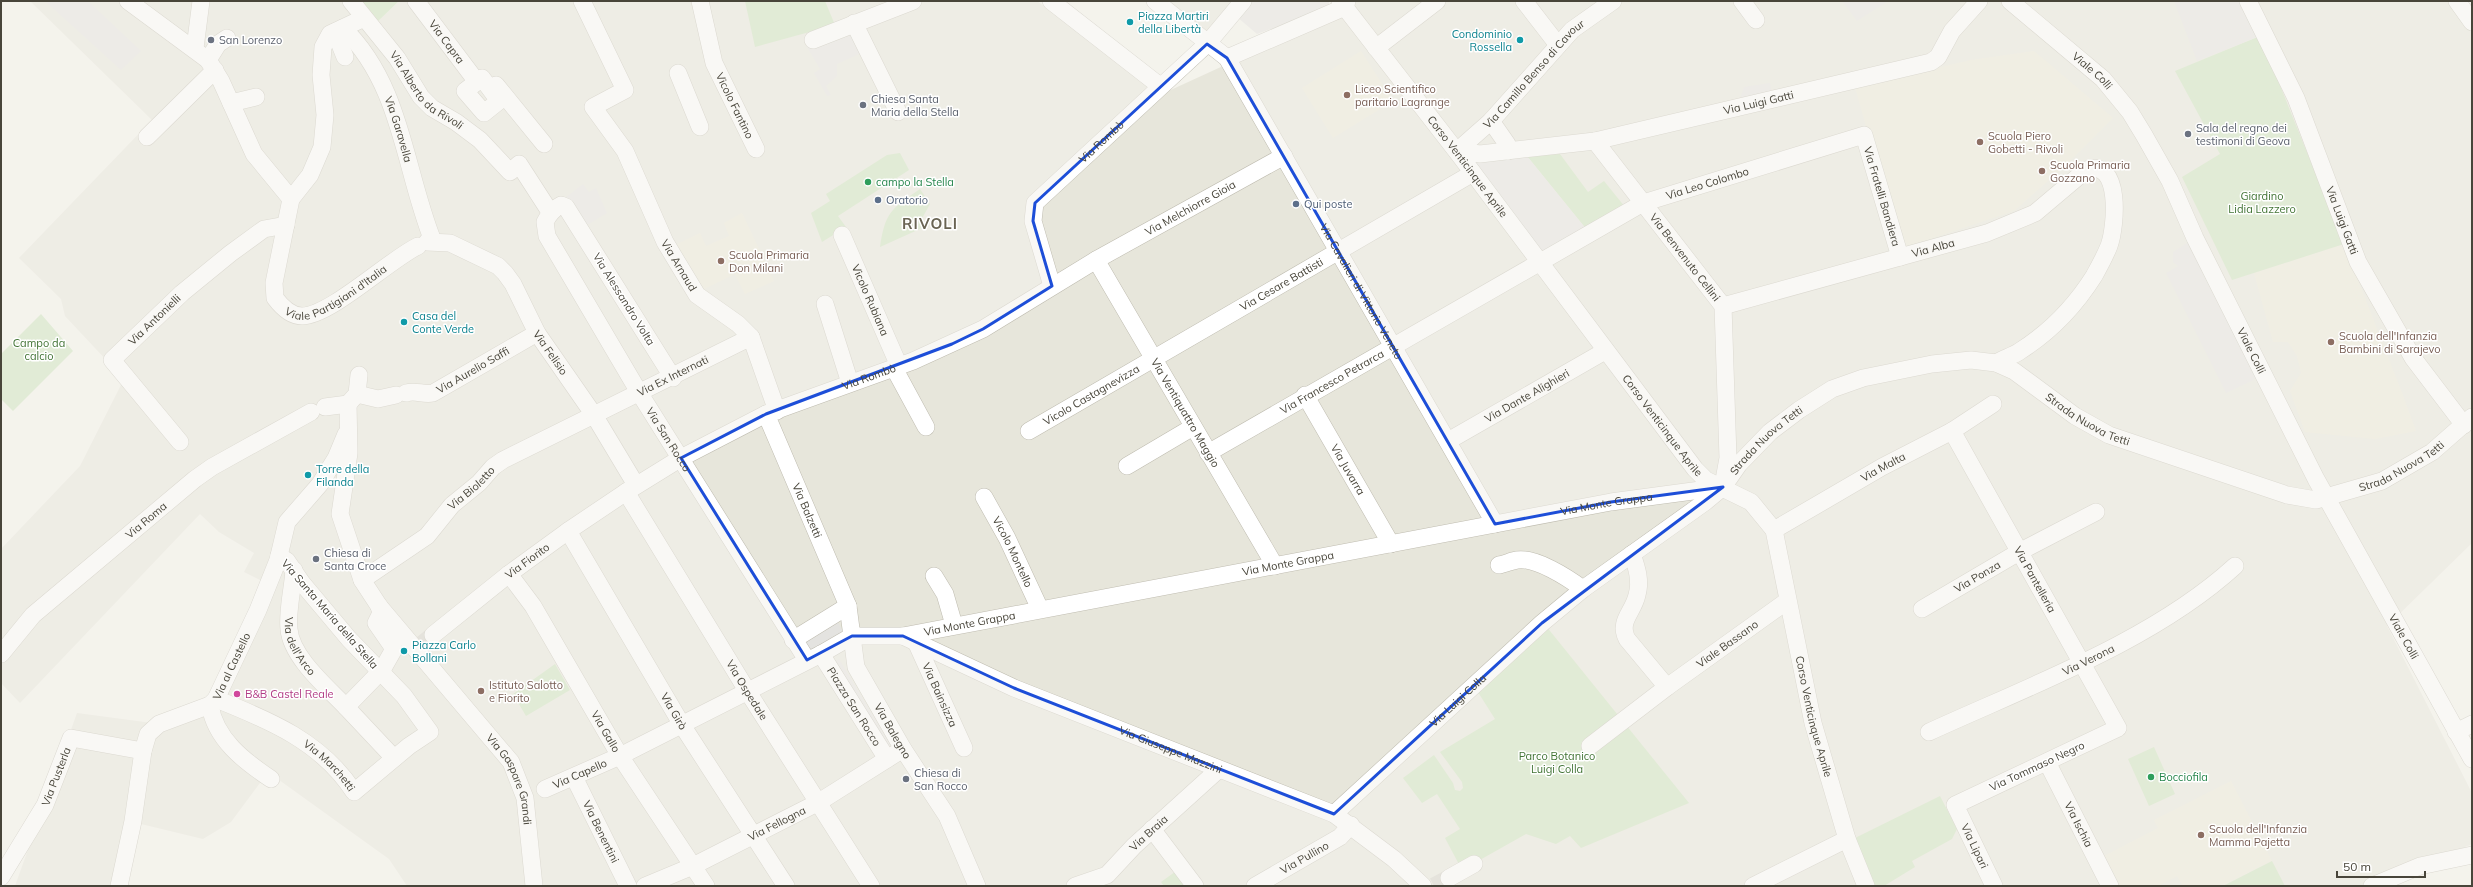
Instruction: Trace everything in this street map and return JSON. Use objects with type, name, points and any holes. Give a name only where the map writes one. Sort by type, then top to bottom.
[{"type":"street","points":[[128,1],[195,48],[212,65],[231,102],[254,154],[291,199],[310,175],[322,147],[325,115],[320,59],[327,37],[364,18]]},
{"type":"street","points":[[195,48],[201,1]]},
{"type":"street","name":"Via Alberto da Rivoli","points":[[351,1],[397,58],[421,97],[432,108],[456,122],[515,168],[550,212]]},
{"type":"street","name":"Via Capra","points":[[416,1],[477,82]]},
{"type":"street","name":"Via Arnaud","points":[[582,1],[624,90],[593,107],[626,151],[665,242],[696,295],[738,324],[751,337],[771,412]]},
{"type":"street","name":"Vicolo Fantino","points":[[700,1],[714,63],[756,149]]},
{"type":"street","points":[[813,40],[913,1]]},
{"type":"street","points":[[1051,1],[1160,86],[1207,44],[1242,1]]},
{"type":"street","points":[[1155,1],[1207,44],[1227,58],[1344,3]]},
{"type":"street","points":[[1376,48],[1437,1]]},
{"type":"street","points":[[1524,1],[1558,45]]},
{"type":"street","name":"Via Camillo Benso di Cavour","points":[[1457,151],[1491,121],[1572,30],[1613,1]]},
{"type":"street","points":[[1742,1],[1756,20]]},
{"type":"street","name":"Via Luigi Gatti","points":[[1457,151],[1480,154],[1595,141],[1931,62],[1938,57],[1952,31],[1979,1]]},
{"type":"street","name":"Viale Colli","points":[[2010,1],[2103,79],[2130,112],[2170,181],[2195,238],[2327,499],[2472,759]]},
{"type":"street","name":"Via Luigi Gatti","points":[[2248,1],[2296,98],[2358,262],[2412,358],[2468,421]]},
{"type":"street","points":[[2457,1],[2472,22]]},
{"type":"street","name":"Corso Venticinque Aprile","points":[[1344,3],[1376,48],[1457,151],[1538,262],[1695,469],[1706,480],[1723,486],[1751,502],[1774,530],[1787,601],[1813,723],[1847,839],[1866,886]]},
{"type":"street","points":[[854,23],[898,112]]},
{"type":"street","points":[[339,30],[345,58]]},
{"type":"street","name":"Via Garavella","points":[[339,30],[366,53],[389,98],[431,243]]},
{"type":"street","points":[[147,138],[212,65],[218,44],[227,38]]},
{"type":"street","name":"Via Cavalieri di Vittorio Veneto","points":[[1227,58],[1394,345],[1495,524]]},
{"type":"street","points":[[678,73],[700,127]]},
{"type":"street","points":[[496,84],[544,144]]},
{"type":"street","name":"Via Rombò","points":[[1052,286],[1033,221],[1035,203],[1160,86]]},
{"type":"street","points":[[231,102],[256,97]]},
{"type":"street","points":[[1491,121],[1512,150]]},
{"type":"street","name":"Via Leo Colombo","points":[[1538,262],[1643,203],[1864,135]]},
{"type":"street","name":"Via Fratelli Bandiera","points":[[1864,135],[1900,257]]},
{"type":"street","name":"Via Benvenuto Cellini","points":[[1595,141],[1723,306],[1728,458],[1723,486]]},
{"type":"street","name":"Via Melchiorre Gioia","points":[[1096,260],[1284,156]]},
{"type":"street","name":"Via Alba","points":[[1723,306],[1987,233],[2034,213],[2086,170],[2092,167],[2106,172],[2110,178],[2113,192],[2113,230],[2109,246],[2094,275],[2054,327],[2019,352],[1996,363]]},
{"type":"street","name":"Via Cesare Battisti","points":[[1153,360],[1338,250],[1473,173]]},
{"type":"street","name":"Viale Partigiani d'Italia","points":[[291,199],[274,294],[275,298],[294,315],[303,316],[318,312],[431,243]]},
{"type":"street","name":"Via Alessandro Volta","points":[[550,212],[558,207],[564,206],[674,378]]},
{"type":"street","name":"Via San Rocco","points":[[550,212],[544,226],[547,236],[640,394],[793,640]]},
{"type":"street","name":"Via Antonielli","points":[[180,442],[112,360],[182,293],[231,253],[264,229],[286,225]]},
{"type":"street","name":"Vicolo Rubiana","points":[[842,235],[896,367],[926,427]]},
{"type":"street","name":"Via Felisio","points":[[431,243],[498,266],[513,284],[537,332],[594,415],[631,488]]},
{"type":"street","name":"Via Rombò","points":[[631,488],[681,458],[771,412],[896,367],[983,329],[1096,260]]},
{"type":"street","name":"Via Ventiquattro Maggio","points":[[1096,260],[1153,360],[1275,566]]},
{"type":"street","name":"Via Francesco Petrarca","points":[[1208,453],[1305,395],[1538,262]]},
{"type":"street","points":[[825,304],[850,383]]},
{"type":"street","name":"Via Aurelio Saffi","points":[[318,410],[352,399],[378,398],[414,390],[428,394],[433,393],[537,332]]},
{"type":"street","name":"Via Ex Internati","points":[[594,415],[674,378],[751,337]]},
{"type":"street","name":"Via Dante Alighieri","points":[[1448,441],[1605,351]]},
{"type":"street","name":"Vicolo Castagnevizza","points":[[1029,431],[1153,360]]},
{"type":"street","name":"Strada Nuova Tetti","points":[[1723,486],[1739,464],[1770,432],[1799,410],[1832,389],[1863,378],[1932,364],[1971,360],[1996,363],[2014,371],[2075,416],[2109,434],[2287,495],[2316,500],[2327,499],[2382,481],[2438,448],[2468,421]]},
{"type":"street","points":[[346,707],[380,672],[394,649],[376,623],[381,613],[379,605],[362,580],[340,514],[350,453],[349,428],[352,399],[359,375]]},
{"type":"street","name":"Via Juvarra","points":[[1305,395],[1390,544]]},
{"type":"street","name":"Via Malta","points":[[1774,530],[1882,468],[1952,431],[1993,404]]},
{"type":"street","name":"Via Roma","points":[[1,654],[34,615],[195,479],[212,466],[318,410]]},
{"type":"street","name":"Via Balzetti","points":[[771,412],[848,606]]},
{"type":"street","name":"Via Bioletto","points":[[362,580],[427,536],[452,505],[479,483],[493,467],[594,415]]},
{"type":"street","name":"Via al Castello","points":[[119,886],[136,800],[143,751],[148,734],[159,724],[213,702],[258,610],[279,556],[287,522],[320,484],[336,458],[349,428]]},
{"type":"street","points":[[1127,466],[1193,428]]},
{"type":"street","name":"Via Pantelleria","points":[[1952,431],[2019,552],[2082,661],[2118,728]]},
{"type":"street","name":"Via Monte Grappa","points":[[852,636],[909,639],[954,625],[1611,502],[1723,486]]},
{"type":"street","name":"Via Luigi Colla","points":[[1334,814],[1524,639],[1583,590],[1705,502],[1723,486]]},
{"type":"street","name":"Via Fiorito","points":[[433,635],[509,574],[631,488]]},
{"type":"street","name":"Via Ospedale","points":[[631,488],[748,692],[871,886]]},
{"type":"street","name":"Vicolo Montello","points":[[984,496],[1008,538],[1040,609]]},
{"type":"street","name":"Via Ponza","points":[[1922,609],[2019,552],[2096,512]]},
{"type":"street","name":"Via Girò","points":[[568,531],[682,725],[786,886]]},
{"type":"street","points":[[1632,554],[1637,570],[1637,595],[1625,618],[1623,631],[1627,639],[1667,686]]},
{"type":"street","name":"Via Santa Maria della Stella","points":[[279,556],[294,570],[302,583],[380,672],[404,696],[430,732]]},
{"type":"street","points":[[1499,565],[1518,560],[1528,561],[1563,575],[1583,590]]},
{"type":"street","name":"Via Verona","points":[[1929,732],[2082,661],[2154,625],[2219,581],[2235,566]]},
{"type":"street","name":"Via dell'Arco","points":[[294,570],[288,628],[292,643],[312,672],[394,758]]},
{"type":"street","name":"Via Gallo","points":[[509,574],[533,606],[620,756],[706,886]]},
{"type":"street","points":[[934,576],[945,594],[954,625]]},
{"type":"street","name":"Viale Bassano","points":[[1590,746],[1667,686],[1787,601]]},
{"type":"street","name":"Via Gaspare Grandi","points":[[379,605],[449,687],[510,762],[524,798],[534,886]]},
{"type":"street","points":[[793,640],[848,606],[852,636],[814,657]]},
{"type":"street","name":"Via Balegno","points":[[852,636],[856,667],[903,749],[947,816],[976,882]]},
{"type":"street","name":"Via Giuseppe Mazzini","points":[[909,639],[1014,688],[1218,770],[1334,814],[1351,825],[1424,886]]},
{"type":"street","name":"Via Bainsizza","points":[[909,639],[964,748]]},
{"type":"street","name":"Piazza San Rocco","points":[[793,640],[814,657],[887,759]]},
{"type":"street","name":"Via Capello","points":[[545,789],[620,756],[814,657]]},
{"type":"street","points":[[213,702],[211,715],[226,743],[253,768],[271,779]]},
{"type":"street","name":"Via Marchetti","points":[[213,702],[260,716],[297,736],[329,761],[354,792],[394,758],[430,732]]},
{"type":"street","points":[[2456,732],[2472,724]]},
{"type":"street","name":"Via Tommaso Negro","points":[[1955,805],[2118,728]]},
{"type":"street","name":"Via Pusterla","points":[[1,877],[45,805],[71,738],[143,751]]},
{"type":"street","name":"Via Fellogna","points":[[645,886],[693,866],[755,836],[819,802],[903,749]]},
{"type":"street","name":"Via Ischia","points":[[2047,762],[2110,886]]},
{"type":"street","name":"Via Braia","points":[[1075,886],[1107,875],[1152,829],[1218,770]]},
{"type":"street","name":"Via Benentini","points":[[574,777],[628,886]]},
{"type":"street","name":"Via Lipari","points":[[1955,805],[1994,886]]},
{"type":"street","name":"Via Pullino","points":[[1255,886],[1340,837],[1351,825]]},
{"type":"street","points":[[1152,829],[1195,886]]},
{"type":"street","points":[[1753,886],[1847,839]]},
{"type":"street","points":[[2372,886],[2420,866],[2472,855]]},
{"type":"street","points":[[1449,878],[1474,864]]},
{"type":"highlighted area","points":[[1207,44],[1227,58],[1495,524],[1611,502],[1723,487],[1542,623],[1334,814],[1014,688],[903,636],[852,636],[807,660],[681,458],[766,414],[952,344],[983,329],[1052,286],[1033,221],[1035,203]]},
{"type":"shaded area","points":[[30,1],[353,1],[373,26],[399,1],[1037,1],[1162,94],[1349,8],[1350,1],[2452,1],[2472,31],[2472,543],[2387,626],[2472,793],[2472,844],[2376,886],[407,886],[389,859],[268,772],[231,822],[203,839],[137,823],[118,886],[15,886],[77,713],[152,723],[208,698],[262,581],[244,572],[254,553],[219,532],[200,514],[20,703],[1,683],[1,549],[80,466],[124,379],[65,316],[61,299],[19,258],[152,120]]},
{"type":"shaded area","points":[[45,1],[88,1],[141,51],[121,70]]},
{"type":"shaded area","points":[[1162,1],[1237,1],[1207,37]]},
{"type":"shaded area","points":[[1250,1],[1329,1],[1329,7],[1257,34],[1237,17]]},
{"type":"shaded area","points":[[1842,1],[1888,1],[1857,21]]},
{"type":"shaded area","points":[[2174,1],[2244,1],[2260,36],[2197,61]]},
{"type":"shaded area","points":[[856,26],[868,50],[837,64],[837,76],[826,86],[831,95],[827,96],[814,73],[820,69],[807,47]]},
{"type":"shaded area","name":"Liceo Scientifico paritario Lagrange","points":[[1361,51],[1393,101],[1333,138],[1302,88]]},
{"type":"shaded area","name":"Scuola Piero Gobetti - Rivoli","points":[[2034,51],[2113,118],[2066,165],[2014,211],[1900,249],[1855,87],[1971,60]]},
{"type":"shaded area","points":[[1770,83],[1773,99],[1737,107],[1744,87]]},
{"type":"shaded area","points":[[1526,155],[1587,230],[1539,258],[1467,159]]},
{"type":"shaded area","points":[[583,184],[589,192],[596,188],[607,213],[584,227],[565,198]]},
{"type":"shaded area","name":"Scuola Primaria Don Milani","points":[[742,213],[774,281],[745,294],[735,274],[696,293],[669,248],[700,233],[706,246],[729,236],[724,223]]},
{"type":"shaded area","points":[[2195,238],[2264,375],[2226,393],[2166,273],[2178,266],[2173,262],[2173,252]]},
{"type":"shaded area","name":"Scuola dell'Infanzia Bambini di Sarajevo","points":[[2344,244],[2416,431],[2375,439],[2305,432],[2290,391],[2301,373],[2297,356],[2288,342],[2273,342],[2254,273]]},
{"type":"shaded area","points":[[834,615],[847,639],[810,651],[800,636]]},
{"type":"shaded area","points":[[839,659],[891,746],[875,754],[821,669]]},
{"type":"shaded area","name":"Scuola dell'Infanzia Mamma Pajetta","points":[[2231,781],[2272,861],[2222,886],[2183,886],[2177,876],[2158,886],[2120,886],[2104,856],[2158,828],[2154,820]]},
{"type":"green space","points":[[353,1],[399,1],[373,26]]},
{"type":"green space","points":[[745,1],[825,1],[835,25],[755,47]]},
{"type":"green space","name":"Giardino Lidia Lazzero","points":[[2260,36],[2344,244],[2232,280],[2182,177],[2220,154],[2175,71]]},
{"type":"green space","name":"campo la Stella","points":[[900,153],[909,170],[838,216],[846,227],[822,242],[811,213],[830,201],[826,194],[887,155]]},
{"type":"green space","points":[[1560,154],[1588,192],[1604,181],[1625,207],[1587,230],[1527,156]]},
{"type":"green space","points":[[920,189],[930,204],[920,222],[922,228],[880,247],[884,226],[891,212],[896,206]]},
{"type":"green space","name":"Campo da calcio","points":[[41,314],[73,351],[13,411],[1,399],[1,354]]},
{"type":"green space","name":"Parco Botanico Luigi Colla","points":[[1546,626],[1689,803],[1581,848],[1570,836],[1556,844],[1526,834],[1462,870],[1445,838],[1460,829],[1437,794],[1422,803],[1403,778],[1434,755],[1453,783],[1455,790],[1460,791],[1463,788],[1462,782],[1440,752],[1495,719],[1476,689]]},
{"type":"green space","points":[[555,664],[570,690],[526,716],[513,694]]},
{"type":"green space","name":"Bocciofila","points":[[2154,747],[2175,794],[2149,806],[2128,759]]},
{"type":"green space","points":[[1940,796],[1957,829],[1952,839],[1912,861],[1915,867],[1884,886],[1872,886],[1855,838]]},
{"type":"green space","points":[[2272,861],[2285,886],[2223,886]]},
{"type":"green space","points":[[1179,869],[1190,886],[1164,886],[1161,882]]},
{"type":"tunnel","points":[[417,648],[433,635]]},
{"type":"tunnel","points":[[1434,886],[1449,878]]},
{"type":"place","name":"Piazza Martiri della Libertà","points":[[1130,22]]},
{"type":"place","name":"San Lorenzo","points":[[211,40]]},
{"type":"place","name":"Condominio Rossella","points":[[1520,40]]},
{"type":"place","name":"Liceo Scientifico paritario Lagrange","points":[[1347,95]]},
{"type":"place","name":"Chiesa Santa Maria della Stella","points":[[863,105]]},
{"type":"place","name":"Sala del regno dei testimoni di Geova","points":[[2188,134]]},
{"type":"place","name":"Scuola Piero Gobetti - Rivoli","points":[[1980,142]]},
{"type":"place","name":"Scuola Primaria Gozzano","points":[[2042,171]]},
{"type":"place","name":"campo la Stella","points":[[868,182]]},
{"type":"place","name":"Oratorio","points":[[878,200]]},
{"type":"place","name":"Qui poste","points":[[1296,204]]},
{"type":"place","name":"Scuola Primaria Don Milani","points":[[721,261]]},
{"type":"place","name":"Casa del Conte Verde","points":[[404,322]]},
{"type":"place","name":"Scuola dell'Infanzia Bambini di Sarajevo","points":[[2331,342]]},
{"type":"place","name":"Torre della Filanda","points":[[308,475]]},
{"type":"place","name":"Chiesa di Santa Croce","points":[[316,559]]},
{"type":"place","name":"Piazza Carlo Bollani","points":[[404,651]]},
{"type":"place","name":"Istituto Salotto e Fiorito","points":[[481,691]]},
{"type":"place","name":"B&B Castel Reale","points":[[237,694]]},
{"type":"place","name":"Bocciofila","points":[[2151,777]]},
{"type":"place","name":"Chiesa di San Rocco","points":[[906,779]]},
{"type":"place","name":"Scuola dell'Infanzia Mamma Pajetta","points":[[2201,835]]},
{"type":"district","name":"RIVOLI","points":[[930,224]]}]
